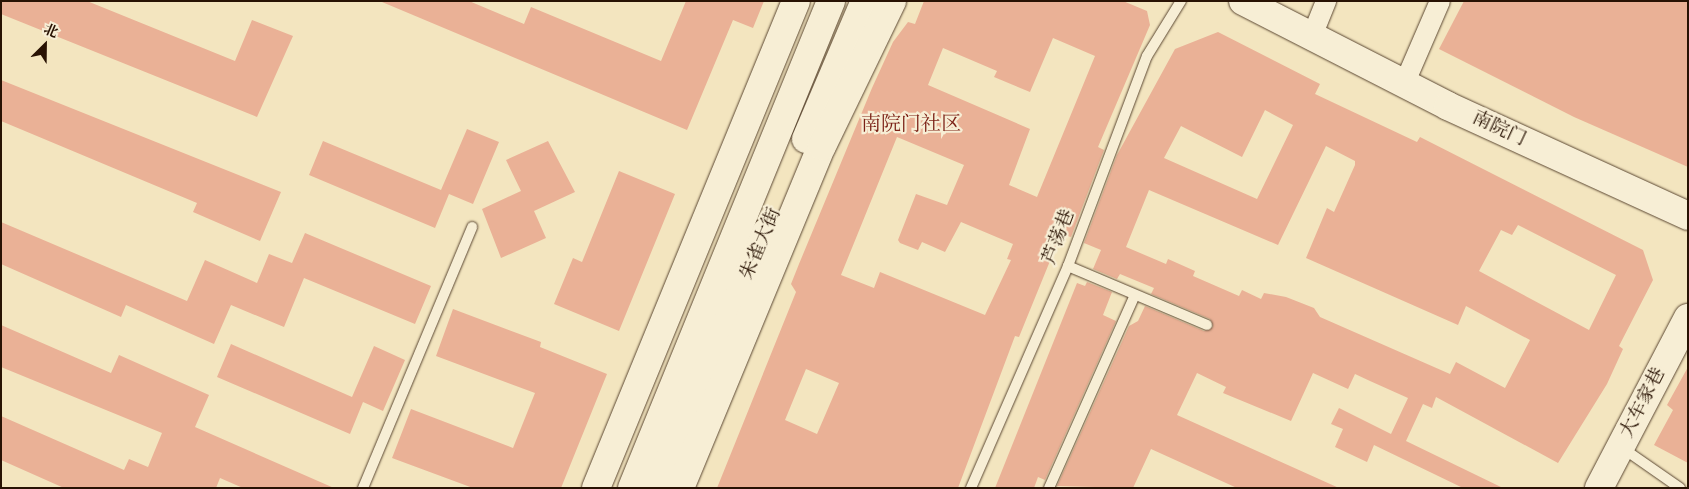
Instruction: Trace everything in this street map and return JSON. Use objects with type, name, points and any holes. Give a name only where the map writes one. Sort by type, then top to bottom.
[{"type":"street","points":[[596,488],[796,1]]},
{"type":"street","name":"朱雀大街","points":[[632,488],[831,1]]},
{"type":"street","name":"朱雀大街","points":[[657,488],[866,1]]},
{"type":"street","points":[[680,488],[822,146],[892,1]]},
{"type":"street","name":"南院门","points":[[1243,1],[1405,82],[1688,216]]},
{"type":"street","points":[[1312,36],[1326,1]]},
{"type":"street","points":[[1405,82],[1440,1]]},
{"type":"street","name":"大车家巷","points":[[1599,488],[1688,318]]},
{"type":"lane","name":"芦荡巷","points":[[971,488],[1068,266],[1147,56],[1181,1]]},
{"type":"lane","points":[[363,488],[472,227]]},
{"type":"lane","points":[[1068,266],[1207,325]]},
{"type":"lane","points":[[1049,488],[1135,295]]},
{"type":"lane","points":[[1621,446],[1680,488]]},
{"type":"building","points":[[1,1],[87,1],[235,61],[252,20],[293,36],[257,117],[1,14]]},
{"type":"building","points":[[469,1],[524,24],[531,7],[661,61],[686,1],[764,1],[753,28],[733,20],[687,130],[382,2]]},
{"type":"building","points":[[924,1],[1123,1],[1147,11],[1150,25],[1098,147],[1104,150],[1071,237],[1061,234],[1019,337],[1015,336],[958,488],[717,488],[796,292],[791,284],[872,88],[893,42],[908,22],[915,24]],"holes":[[[1053,38],[1095,56],[1037,197],[1009,185],[1030,129],[928,85],[943,48],[997,71],[994,77],[1030,92]],[[897,137],[964,165],[947,205],[916,194],[898,240],[900,243],[918,250],[922,242],[945,252],[961,222],[1013,244],[1007,259],[1011,260],[985,315],[880,272],[874,288],[841,275]],[[806,369],[839,383],[817,434],[785,420]]]},
{"type":"building","points":[[1464,1],[1688,1],[1688,167],[1574,117],[1439,49]]},
{"type":"building","points":[[1218,32],[1320,84],[1315,94],[1417,142],[1420,137],[1643,250],[1653,280],[1619,346],[1623,349],[1607,384],[1558,463],[1436,397],[1432,408],[1423,404],[1406,441],[1503,488],[1463,488],[1374,445],[1367,462],[1335,447],[1343,429],[1331,424],[1339,408],[1391,434],[1408,398],[1355,374],[1348,389],[1313,373],[1291,421],[1223,393],[1226,387],[1197,373],[1177,415],[1339,488],[1237,488],[1151,449],[1133,488],[1057,486],[1129,326],[1138,321],[1145,306],[1204,331],[1213,327],[1210,319],[1151,294],[1154,288],[1120,274],[1117,279],[1093,269],[1101,250],[1084,243],[1117,155],[1175,49]],"holes":[[[1265,110],[1293,125],[1257,199],[1164,158],[1181,126],[1242,157]],[[1326,146],[1355,161],[1355,165],[1334,212],[1327,208],[1306,258],[1458,325],[1466,306],[1530,340],[1505,388],[1456,362],[1450,374],[1320,317],[1314,308],[1286,297],[1264,293],[1261,299],[1242,290],[1239,296],[1193,276],[1195,271],[1168,259],[1166,264],[1126,247],[1149,190],[1278,245]],[[1518,225],[1616,275],[1589,330],[1479,271],[1501,230],[1512,235]]]},
{"type":"building","points":[[1,80],[281,192],[260,241],[193,212],[197,203],[1,121]]},
{"type":"building","points":[[467,129],[499,142],[473,204],[449,194],[435,228],[309,175],[323,141],[441,190]]},
{"type":"building","points":[[548,141],[575,192],[534,211],[546,238],[501,258],[482,209],[521,191],[506,160]]},
{"type":"building","points":[[619,171],[675,194],[619,331],[554,304],[573,258],[582,262]]},
{"type":"building","points":[[1,222],[187,301],[205,260],[257,283],[269,254],[292,263],[305,233],[431,286],[415,324],[304,278],[284,327],[231,305],[214,344],[126,305],[121,317],[1,264]]},
{"type":"building","points":[[1087,282],[1112,292],[1103,315],[1116,321],[1045,480],[1038,477],[1034,488],[995,488],[1077,283],[1085,286]]},
{"type":"building","points":[[453,309],[541,342],[540,347],[607,374],[561,488],[473,488],[392,458],[411,409],[513,448],[535,393],[436,356]]},
{"type":"building","points":[[1,325],[111,373],[119,355],[209,395],[195,427],[334,488],[243,488],[220,478],[216,488],[64,488],[1,460],[1,416],[124,470],[129,459],[148,467],[162,433],[1,367]]},
{"type":"building","points":[[231,344],[352,397],[374,346],[405,360],[383,411],[363,402],[350,434],[217,377]]},
{"type":"building","points":[[1688,367],[1688,463],[1654,445],[1673,410],[1667,405]]},
{"type":"district","name":"南院门社区","points":[[911,123]]}]
